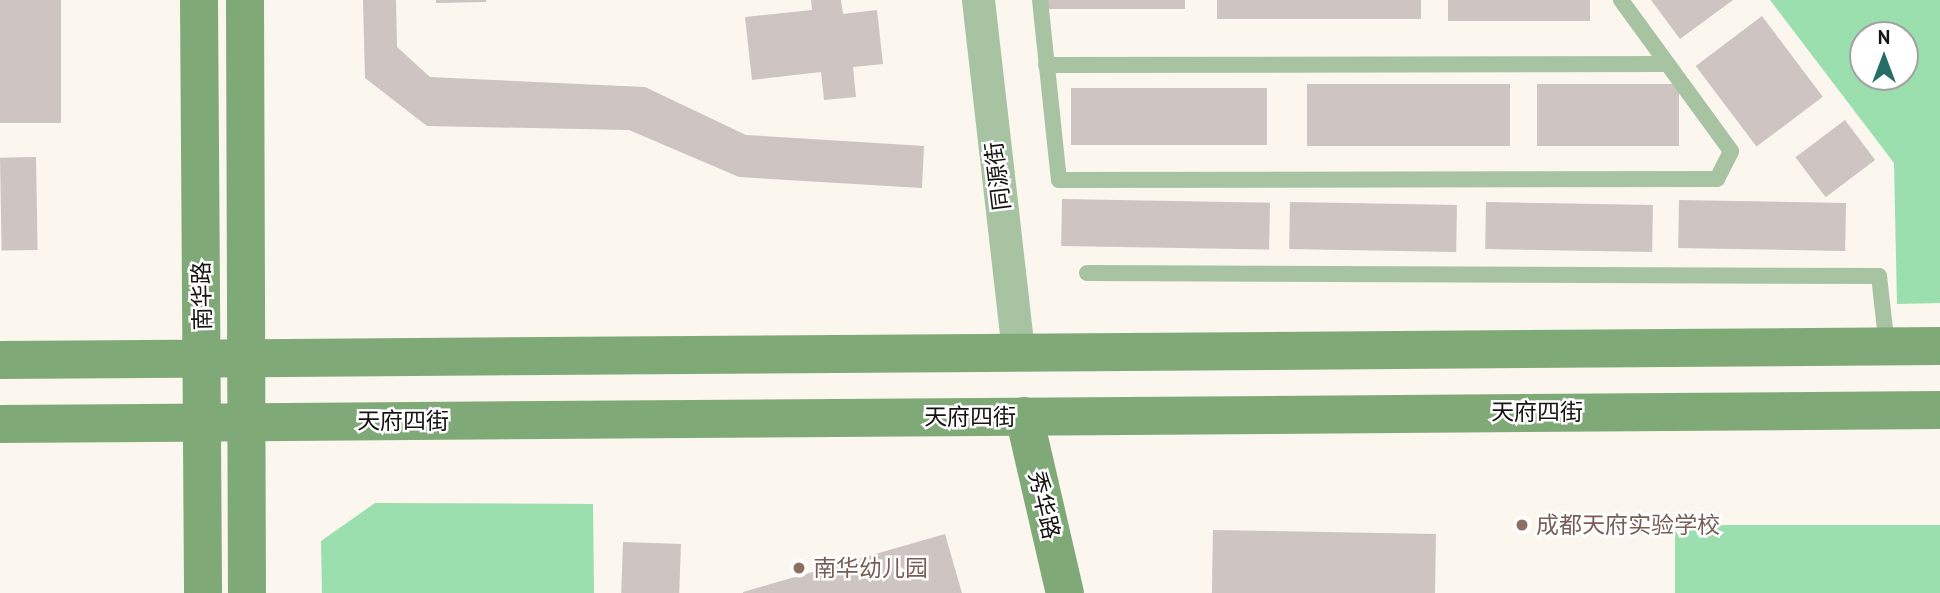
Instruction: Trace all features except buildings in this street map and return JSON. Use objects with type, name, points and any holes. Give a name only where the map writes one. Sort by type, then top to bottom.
[{"type":"main road","name":"南华路","points":[[199,0],[203,593]]},
{"type":"main road","name":"南华路","points":[[245,0],[247,593]]},
{"type":"main road","points":[[0,360],[1940,346]]},
{"type":"main road","name":"天府四街","points":[[0,424],[1940,410]]},
{"type":"main road","name":"秀华路","points":[[1024,416],[1065,593]]},
{"type":"street","name":"同源街","points":[[978,0],[1018,353]]},
{"type":"lane","points":[[1040,0],[1059,180],[1717,179],[1731,151],[1621,0]]},
{"type":"lane","points":[[1046,65],[1667,64]]},
{"type":"lane","points":[[1087,273],[1879,276],[1887,347]]},
{"type":"green space","points":[[1770,0],[1940,0],[1940,303],[1897,304],[1894,163]]},
{"type":"green space","points":[[375,503],[593,504],[594,593],[322,593],[321,541]]},
{"type":"green space","points":[[1675,525],[1940,525],[1940,593],[1675,593]]},
{"type":"place","name":"成都天府实验学校","points":[[1522,525]]},
{"type":"place","name":"南华幼儿园","points":[[799,568]]}]
